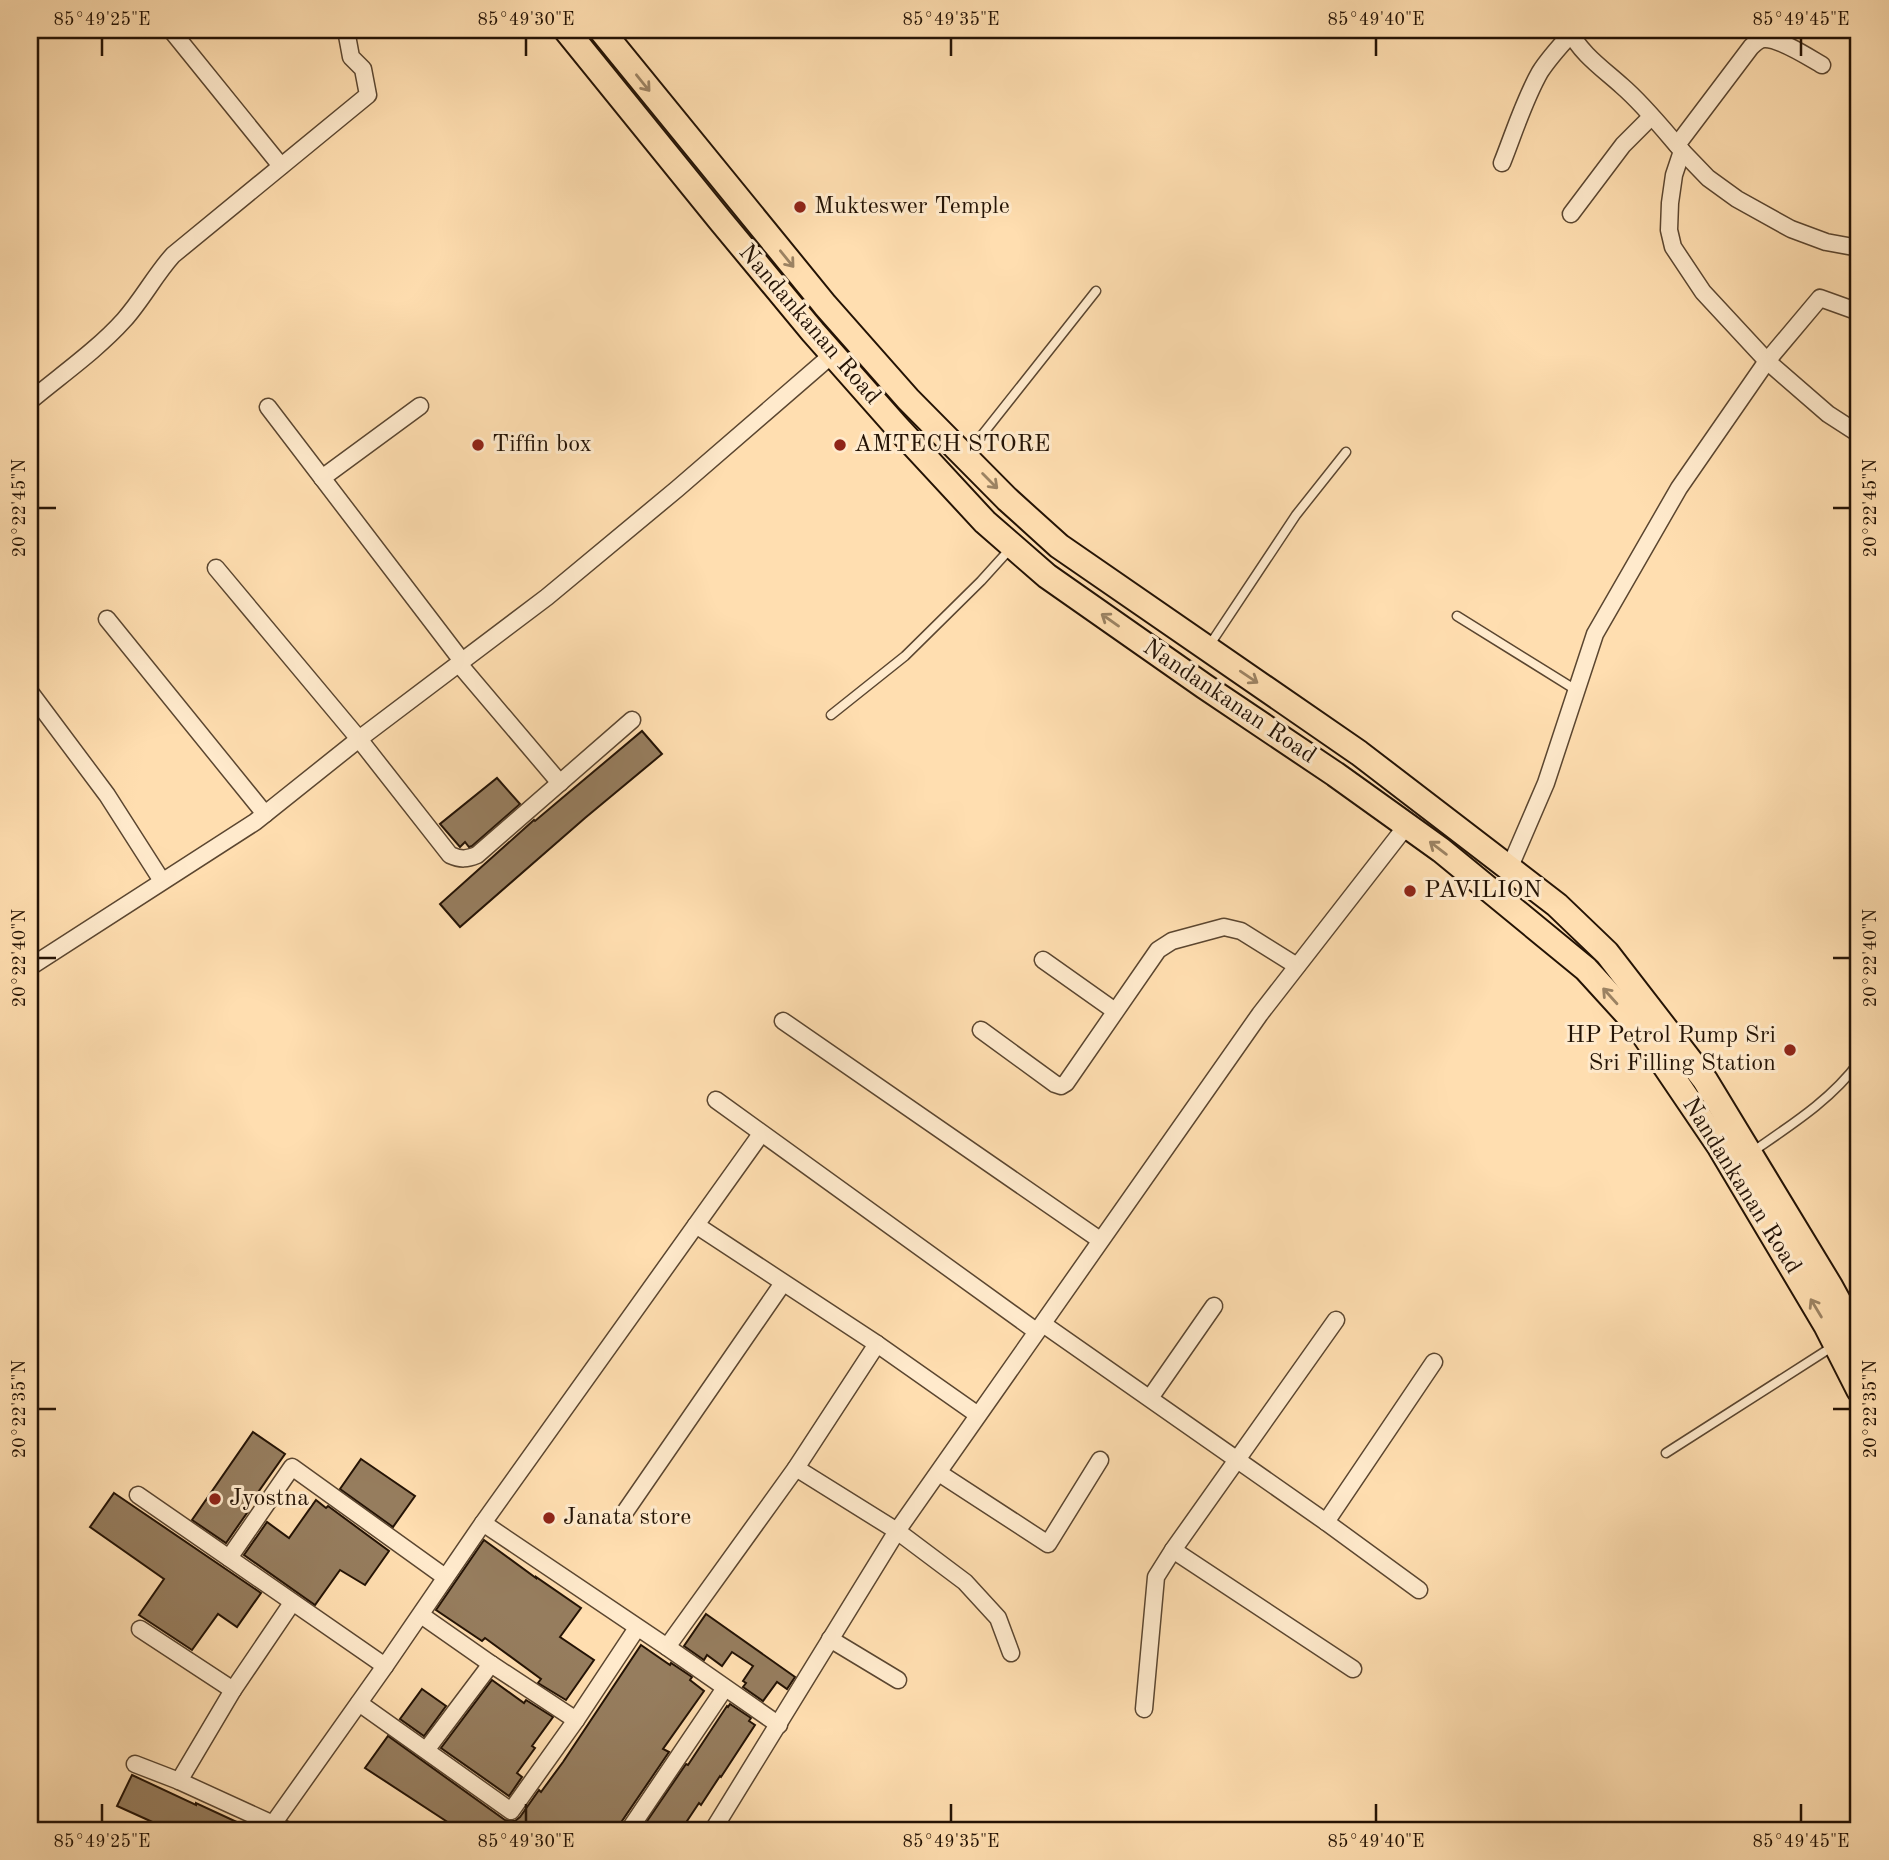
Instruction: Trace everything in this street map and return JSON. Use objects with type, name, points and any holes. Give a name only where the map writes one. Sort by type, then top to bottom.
[{"type":"main road","name":"Nandankanan Road","points":[[566,30],[833,354],[985,522],[1058,584],[1441,850],[1586,969],[1638,1027],[1848,1342]]},
{"type":"main road","name":"Nandankanan Road","points":[[601,30],[825,305],[908,399],[1007,499],[1059,546],[1369,761],[1557,905],[1607,953],[1704,1080],[1830,1286],[1848,1342],[1859,1390]]},
{"type":"main road","points":[[1351,785],[1369,761]]},
{"type":"street","points":[[171,30],[281,166]]},
{"type":"street","points":[[30,401],[127,317],[173,255],[368,94],[363,69],[351,57],[346,30]]},
{"type":"street","points":[[1502,163],[1532,89],[1551,55],[1570,32],[1578,47],[1624,87],[1708,178],[1737,199],[1791,229],[1826,242],[1859,248]]},
{"type":"street","points":[[1822,65],[1777,41],[1758,40],[1751,47],[1680,148],[1670,203],[1669,230],[1673,247],[1703,292],[1767,360],[1828,414],[1859,433]]},
{"type":"street","points":[[1572,214],[1623,145],[1651,117]]},
{"type":"street","points":[[1509,869],[1546,783],[1595,634],[1679,488],[1767,360],[1820,298],[1859,312]]},
{"type":"street","points":[[30,967],[265,814],[359,739],[547,597],[833,354]]},
{"type":"street","points":[[322,478],[420,406]]},
{"type":"street","points":[[268,407],[460,663],[560,783]]},
{"type":"street","points":[[216,568],[359,739],[450,855],[459,859],[477,855],[632,720]]},
{"type":"street","points":[[107,619],[265,814]]},
{"type":"street","points":[[30,692],[107,795],[162,881]]},
{"type":"street","points":[[713,1830],[897,1531],[1259,1014],[1407,825]]},
{"type":"street","points":[[981,1030],[1061,1086],[1066,1083],[1158,950],[1172,940],[1224,927],[1241,931],[1297,966]]},
{"type":"street","points":[[1043,960],[1115,1011]]},
{"type":"street","points":[[783,1021],[1100,1240]]},
{"type":"street","points":[[716,1100],[761,1135],[1040,1327],[1150,1398],[1419,1590]]},
{"type":"street","points":[[135,1764],[279,1827],[445,1577],[761,1135]]},
{"type":"street","points":[[696,1225],[877,1344],[978,1415]]},
{"type":"street","points":[[625,1512],[783,1283]]},
{"type":"street","points":[[1150,1398],[1214,1306]]},
{"type":"street","points":[[1144,1709],[1156,1577],[1336,1320]]},
{"type":"street","points":[[667,1647],[796,1468],[877,1344]]},
{"type":"street","points":[[1326,1522],[1434,1362]]},
{"type":"street","points":[[939,1473],[1048,1544],[1100,1460]]},
{"type":"street","points":[[229,1558],[292,1467],[445,1577]]},
{"type":"street","points":[[796,1468],[897,1531],[965,1582],[998,1618],[1011,1653]]},
{"type":"street","points":[[138,1495],[385,1666]]},
{"type":"street","points":[[483,1523],[779,1725]]},
{"type":"street","points":[[1173,1550],[1353,1669]]},
{"type":"street","points":[[179,1781],[233,1690],[292,1602]]},
{"type":"street","points":[[421,1615],[576,1720]]},
{"type":"street","points":[[359,1703],[511,1811],[637,1628]]},
{"type":"street","points":[[140,1629],[233,1690]]},
{"type":"street","points":[[830,1639],[898,1680]]},
{"type":"street","points":[[427,1749],[491,1664]]},
{"type":"street","points":[[629,1830],[724,1688]]},
{"type":"lane","points":[[965,457],[1096,291]]},
{"type":"lane","points":[[1207,648],[1296,515],[1346,452]]},
{"type":"lane","points":[[831,715],[905,656],[981,582],[1013,546]]},
{"type":"lane","points":[[1457,616],[1577,690]]},
{"type":"lane","points":[[1750,1153],[1813,1109],[1859,1062]]},
{"type":"lane","points":[[1666,1453],[1848,1342]]},
{"type":"building","points":[[642,731],[662,754],[460,927],[440,904],[534,820]]},
{"type":"building","points":[[497,778],[520,804],[472,846],[469,847],[465,842],[460,847],[440,824]]},
{"type":"building","points":[[253,1432],[285,1454],[226,1543],[192,1520]]},
{"type":"building","points":[[361,1459],[415,1496],[393,1527],[340,1489]]},
{"type":"building","points":[[114,1493],[261,1593],[237,1627],[218,1614],[192,1650],[139,1615],[164,1579],[90,1527]]},
{"type":"building","points":[[316,1500],[389,1551],[365,1585],[340,1570],[315,1605],[244,1555],[267,1522],[289,1538]]},
{"type":"building","points":[[484,1540],[581,1608],[560,1637],[594,1660],[566,1700],[538,1683],[541,1679],[485,1638],[482,1641],[436,1610]]},
{"type":"building","points":[[706,1614],[795,1677],[787,1689],[777,1682],[763,1701],[743,1687],[746,1683],[743,1681],[753,1666],[732,1652],[722,1666],[707,1655],[704,1660],[684,1646]]},
{"type":"building","points":[[641,1645],[692,1677],[690,1680],[704,1691],[663,1749],[669,1752],[620,1824],[619,1830],[444,1830],[449,1823],[365,1768],[388,1736],[505,1820],[515,1821],[563,1762]]},
{"type":"building","points":[[492,1680],[524,1703],[526,1700],[553,1717],[532,1746],[535,1748],[517,1773],[522,1777],[509,1796],[441,1748]]},
{"type":"building","points":[[422,1689],[446,1706],[424,1736],[400,1719]]},
{"type":"building","points":[[730,1704],[751,1718],[749,1721],[755,1725],[721,1777],[681,1830],[641,1830],[686,1764],[688,1765]]},
{"type":"building","points":[[132,1775],[254,1830],[170,1830],[117,1806]]},
{"type":"place","name":"Mukteswer Temple","points":[[800,207]]},
{"type":"place","name":"Tiffin box","points":[[478,445]]},
{"type":"place","name":"AMTECH STORE","points":[[840,445]]},
{"type":"place","name":"PAVILION","points":[[1410,891]]},
{"type":"place","name":"HP Petrol Pump Sri Sri Filling Station","points":[[1790,1050]]},
{"type":"place","name":"Jyostna","points":[[215,1499]]},
{"type":"place","name":"Janata store","points":[[549,1518]]}]
